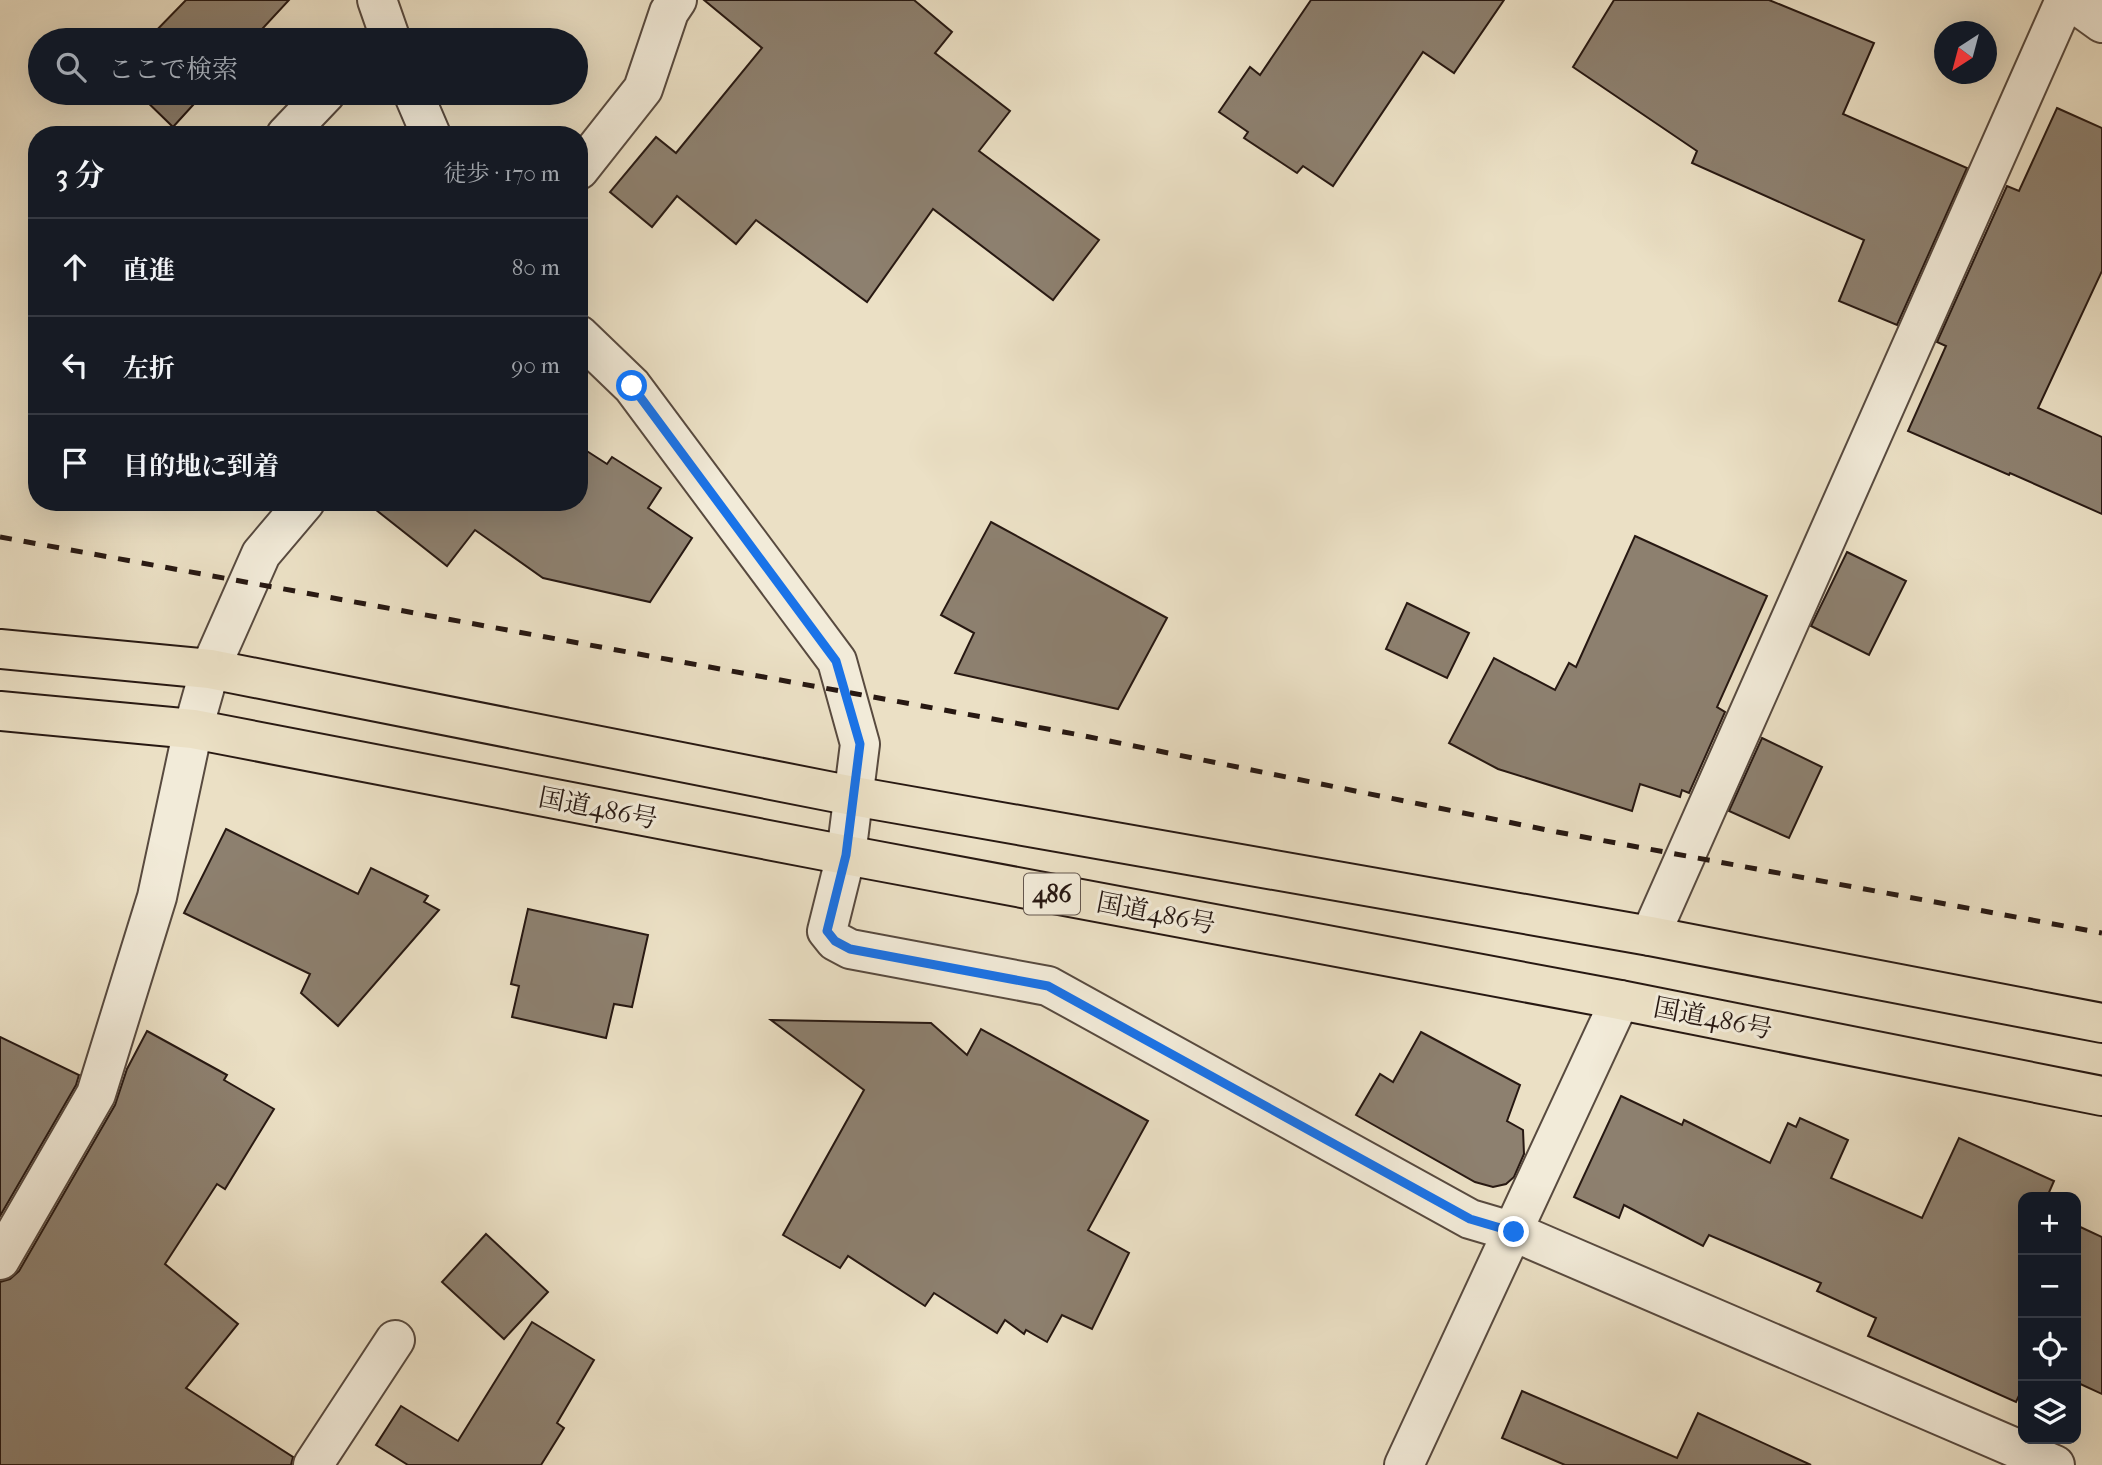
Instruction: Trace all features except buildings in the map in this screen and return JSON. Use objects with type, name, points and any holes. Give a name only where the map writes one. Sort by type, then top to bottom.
[{"type":"highway","name":"486","points":[[0,649],[210,669],[853,796],[1650,936],[2102,1023]]},
{"type":"highway","name":"国道486号","points":[[0,710],[193,729],[1620,1000],[2102,1096]]},
{"type":"street","points":[[377,0],[387,28]]},
{"type":"street","points":[[588,159],[643,89],[669,12],[677,0]]},
{"type":"street","points":[[1650,936],[2065,0]]},
{"type":"street","points":[[2070,0],[2102,23]]},
{"type":"street","points":[[295,126],[315,105]]},
{"type":"street","points":[[418,105],[427,126]]},
{"type":"street","points":[[588,344],[632,386],[836,661],[860,744],[846,855],[827,931],[835,941],[863,952],[1048,986],[1470,1219],[1514,1232],[2056,1465]]},
{"type":"street","points":[[0,1261],[96,1094],[157,897],[193,729],[210,669],[261,554],[297,511]]},
{"type":"street","points":[[1404,1465],[1620,1000]]},
{"type":"street","points":[[313,1465],[395,1340]]},
{"type":"railway","points":[[0,537],[1075,734],[1557,832],[2102,933]]},
{"type":"route","points":[[632,386],[836,661],[860,744],[846,855],[827,931],[835,941],[850,949],[1048,986],[1470,1219],[1514,1232]]}]
